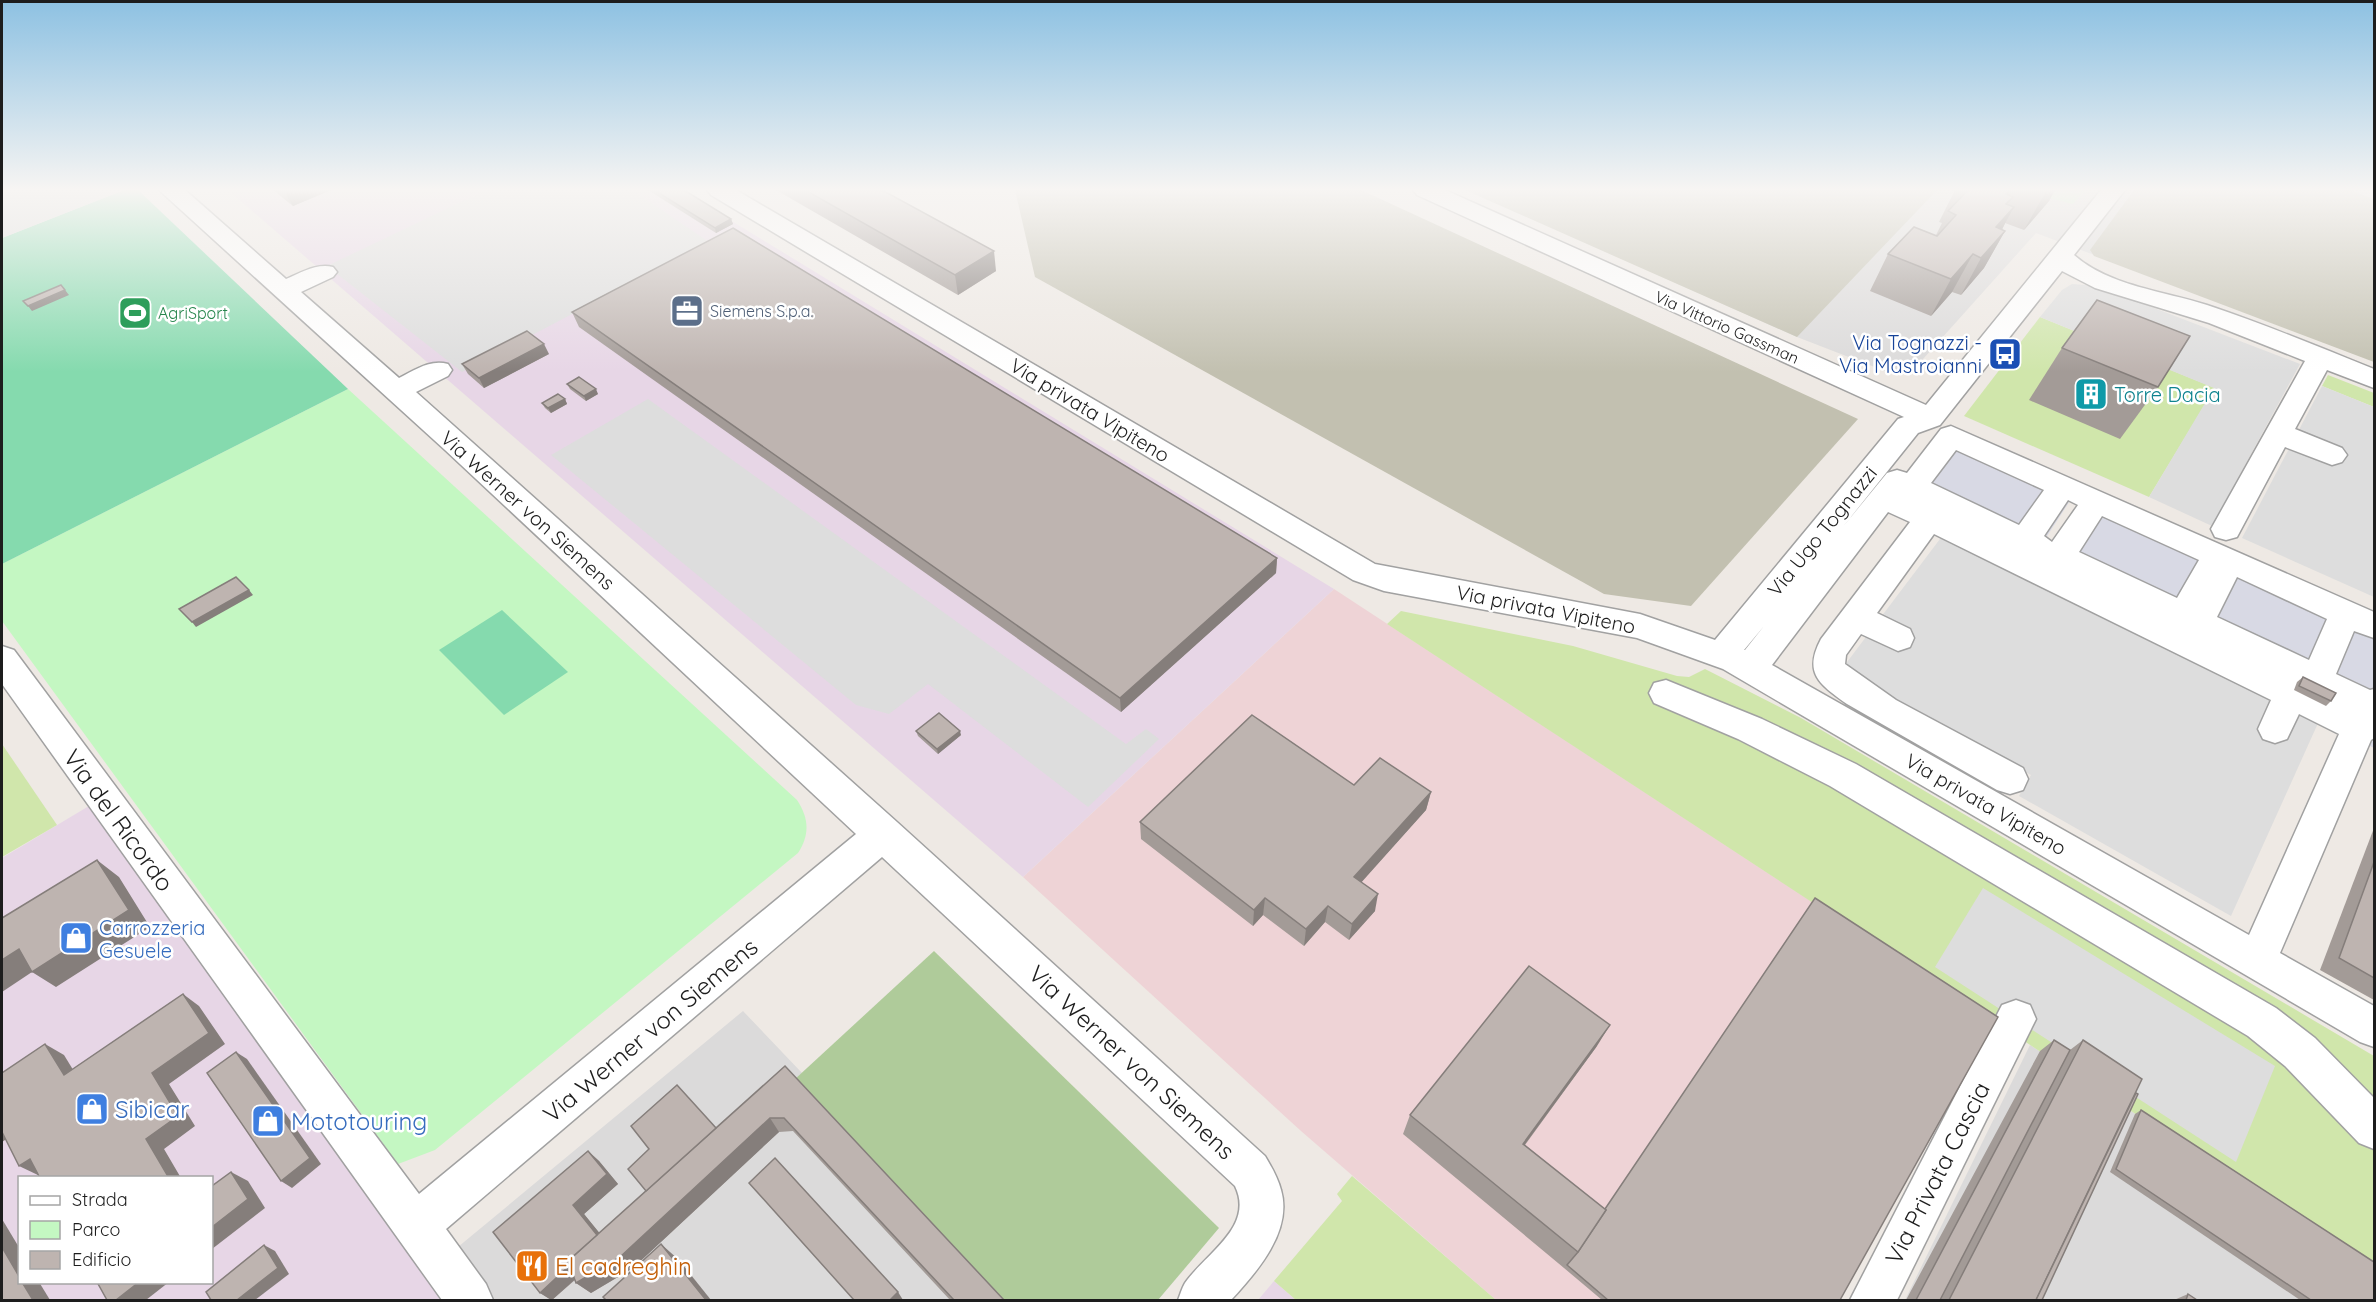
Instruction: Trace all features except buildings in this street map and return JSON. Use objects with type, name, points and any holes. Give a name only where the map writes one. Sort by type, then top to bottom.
[{"type":"street","name":"Via Werner von Siemens","points":[[239,251],[884,833],[1242,1162],[1257,1180],[1263,1200],[1258,1231],[1201,1300]]},
{"type":"street","name":"Via privata Vipiteno","points":[[822,251],[1364,572],[1384,579],[1577,613],[1640,627],[1736,661],[2374,1028]]},
{"type":"street","name":"Via Vittorio Gassman","points":[[1560,251],[1930,418]]},
{"type":"street","name":"Via Ugo Tognazzi","points":[[1736,661],[1908,426],[1930,418],[2066,251]]},
{"type":"street","points":[[2061,257],[2066,263],[2089,275],[2160,301],[2195,310],[2374,379]]},
{"type":"street","points":[[283,290],[324,272]]},
{"type":"street","points":[[2226,529],[2315,367]]},
{"type":"street","points":[[396,391],[438,370]]},
{"type":"street","name":"Via Ugo Tognazzi","points":[[1736,661],[1785,621],[1884,497],[1931,437],[1933,429],[1930,418]]},
{"type":"street","points":[[2280,434],[2332,454]]},
{"type":"street","points":[[1951,436],[2080,494],[2217,555],[2184,615],[1912,487],[1951,436]]},
{"type":"street","points":[[2044,549],[2080,494]]},
{"type":"street","points":[[1884,497],[2304,687]]},
{"type":"street","points":[[1929,519],[1830,654],[1829,669],[1866,699],[2010,779]]},
{"type":"street","points":[[2275,729],[2304,687],[2360,620],[2230,561],[2198,622],[2304,687],[2362,729],[2374,705]]},
{"type":"street","points":[[1856,616],[1898,638]]},
{"type":"street","name":"Via del Ricordo","points":[[2,659],[470,1300]]},
{"type":"street","points":[[1666,693],[1770,738],[1851,779],[2262,1022],[2300,1052],[2374,1128]]},
{"type":"street","points":[[2257,960],[2354,739]]},
{"type":"street","name":"Via Werner von Siemens","points":[[415,1226],[884,833]]},
{"type":"street","name":"Via Privata Cascia","points":[[1873,1300],[2009,1032]]},
{"type":"shaded area","points":[[298,251],[780,251],[1334,589],[1023,877]]},
{"type":"shaded area","points":[[359,251],[692,251],[462,372],[327,266]]},
{"type":"shaded area","points":[[1029,251],[1493,251],[1858,419],[1691,606],[1604,594],[1035,277]]},
{"type":"shaded area","points":[[1602,251],[1879,251],[1797,337]]},
{"type":"shaded area","points":[[1603,251],[2020,251],[1915,368],[1890,373],[1797,337]]},
{"type":"shaded area","points":[[2083,251],[2374,251],[2374,361]]},
{"type":"shaded area","points":[[2091,251],[2374,251],[2374,362],[2094,256]]},
{"type":"shaded area","points":[[2072,284],[2097,286],[2300,364],[2212,526],[2149,497],[2214,388],[2040,317],[2062,290]]},
{"type":"shaded area","points":[[2322,386],[2374,407],[2374,597],[2242,538]]},
{"type":"shaded area","points":[[648,399],[1126,744],[1146,729],[1159,739],[1088,807],[928,684],[889,714],[856,705],[551,455]]},
{"type":"shaded area","points":[[1957,429],[2081,484],[2034,556],[1906,495]]},
{"type":"shaded area","points":[[2092,490],[2221,547],[2179,625],[2046,562]]},
{"type":"shaded area","points":[[1943,535],[2319,721],[2231,916],[2019,796],[2031,775],[1841,670]]},
{"type":"shaded area","points":[[2235,553],[2374,615],[2374,748],[2319,721],[2193,631]]},
{"type":"shaded area","points":[[1334,589],[1994,1021],[1837,1300],[1496,1300],[1301,1131],[1023,877]]},
{"type":"shaded area","points":[[99,800],[470,1300],[2,1300],[2,858]]},
{"type":"shaded area","points":[[1983,888],[2275,1066],[2236,1162],[1935,967]]},
{"type":"shaded area","points":[[743,1011],[802,1073],[795,1080],[999,1300],[470,1300],[441,1261]]},
{"type":"shaded area","points":[[2030,1045],[2374,1270],[2374,1300],[1905,1300]]},
{"type":"shaded area","points":[[1274,1281],[1296,1300],[1258,1300]]},
{"type":"green space","name":"AgriSport","points":[[2,251],[202,251],[348,389],[2,564]]},
{"type":"green space","points":[[2040,317],[2215,388],[2149,497],[1964,416]]},
{"type":"green space","points":[[2328,375],[2374,393],[2374,407],[2322,386]]},
{"type":"green space","points":[[348,389],[797,800],[804,813],[807,826],[805,840],[798,853],[435,1150],[398,1164],[2,621],[2,564]]},
{"type":"green space","points":[[502,610],[568,672],[504,715],[439,650]]},
{"type":"green space","points":[[1401,611],[1573,646],[1677,676],[1689,677],[1705,669],[1801,718],[2374,1056],[2374,1270],[1387,624]]},
{"type":"green space","points":[[2,744],[57,825],[2,857]]},
{"type":"green space","points":[[934,951],[1219,1228],[1158,1300],[999,1300],[794,1080]]},
{"type":"green space","points":[[1352,1176],[1496,1300],[1296,1300],[1274,1281],[1342,1201],[1337,1194]]},
{"type":"place","name":"Siemens S.p.a.","points":[[687,311]]},
{"type":"place","name":"AgriSport","points":[[135,313]]},
{"type":"place","name":"Via Tognazzi - Via Mastroianni","points":[[2005,354]]},
{"type":"place","name":"Torre Dacia","points":[[2091,394]]},
{"type":"place","name":"Carrozzeria Gesuele","points":[[76,938]]},
{"type":"place","name":"Sibicar","points":[[92,1109]]},
{"type":"place","name":"Mototouring","points":[[268,1121]]},
{"type":"place","name":"El cadreghin","points":[[532,1266]]}]
